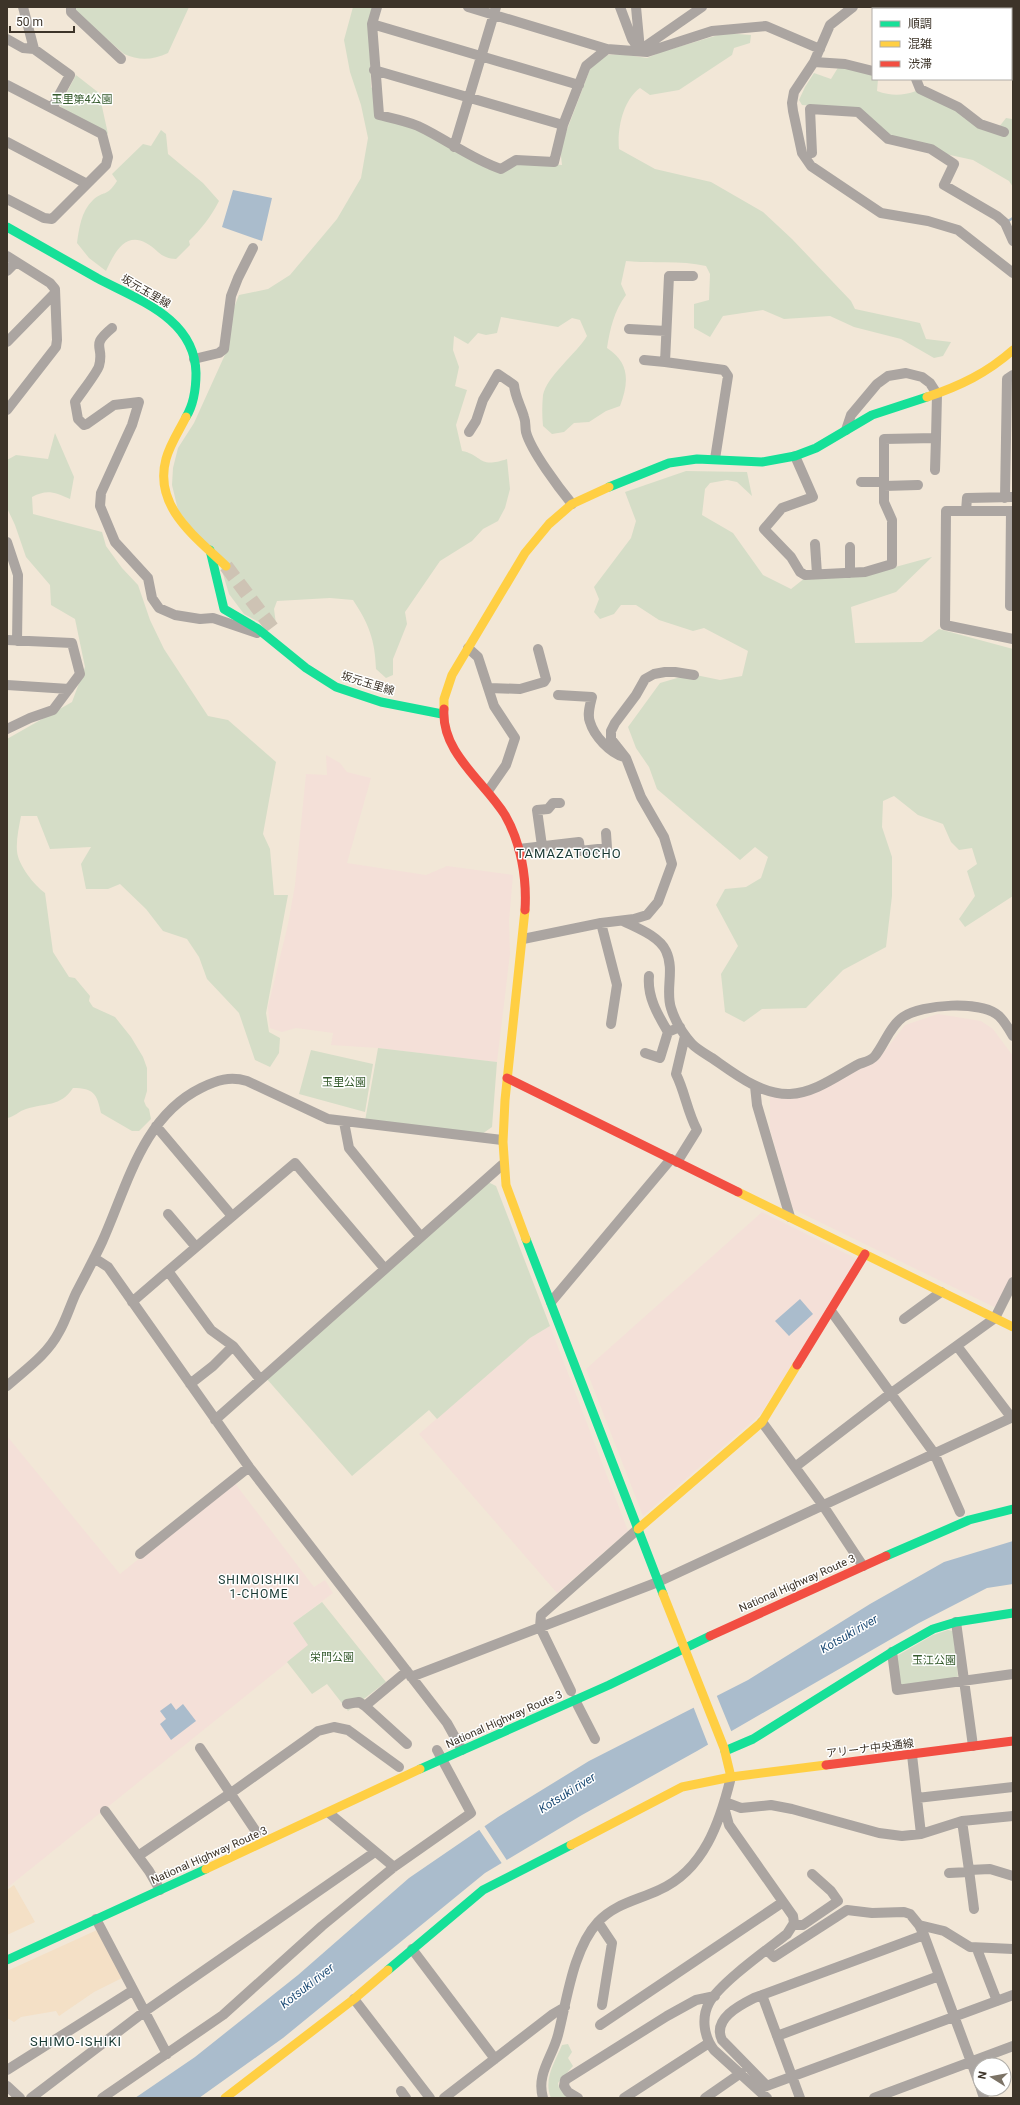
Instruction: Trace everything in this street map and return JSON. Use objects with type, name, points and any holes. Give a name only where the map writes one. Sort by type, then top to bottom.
[{"type":"main road","name":"坂元玉里線","points":[[7,227],[160,311],[182,331],[189,343],[194,359],[196,379],[192,404],[167,450],[164,463],[164,486],[171,507],[178,518],[226,566]]},
{"type":"main road","points":[[731,1777],[725,1750],[658,1582],[506,1185],[502,1166],[503,1104],[523,939],[525,879],[519,849],[505,815],[488,791],[456,756],[447,736],[442,714],[447,688],[468,648],[538,536],[572,504],[588,495],[669,463],[686,460],[715,459],[762,462],[795,456],[816,448],[872,415],[951,389],[977,377],[996,365],[1012,352]]},
{"type":"main road","name":"坂元玉里線","points":[[210,550],[224,609],[228,613],[272,633],[295,657],[323,680],[353,693],[375,700],[442,714]]},
{"type":"main road","points":[[507,1078],[1013,1327]]},
{"type":"main road","points":[[638,1529],[762,1422],[865,1254]]},
{"type":"main road","name":"National Highway Route 3","points":[[7,1960],[443,1760],[572,1693],[684,1648],[863,1566],[970,1520],[1013,1509]]},
{"type":"main road","points":[[950,1516],[963,1511]]},
{"type":"main road","name":"National Highway Route 3","points":[[845,1563],[861,1555]]},
{"type":"main road","points":[[725,1750],[753,1739],[892,1652],[943,1625],[1013,1613]]},
{"type":"main road","name":"アリーナ中央通線","points":[[225,2098],[238,2094],[354,1999],[483,1890],[682,1787],[731,1777],[1013,1741]]},
{"type":"main road","name":"National Highway Route 3","points":[[151,1881],[164,1875]]},
{"type":"street","points":[[23,7],[34,49]]},
{"type":"street","points":[[71,7],[71,12],[121,59]]},
{"type":"street","points":[[377,7],[372,24],[374,70],[379,115],[418,126],[454,147],[489,165],[501,169],[516,160],[554,162],[563,125],[586,66],[608,49]]},
{"type":"street","points":[[468,7],[495,11],[608,49],[640,50],[647,52],[712,31],[766,26],[820,49]]},
{"type":"street","points":[[620,7],[632,39],[640,50]]},
{"type":"street","points":[[636,7],[640,50]]},
{"type":"street","points":[[640,50],[702,7]]},
{"type":"street","points":[[853,7],[834,21],[814,62],[799,84],[792,102],[802,153],[811,166],[880,212],[958,230],[1013,273]]},
{"type":"street","points":[[454,147],[495,11]]},
{"type":"street","points":[[372,24],[579,85]]},
{"type":"street","points":[[7,39],[24,48],[34,49],[70,75],[52,108]]},
{"type":"street","points":[[814,62],[845,64],[872,71]]},
{"type":"street","points":[[374,70],[563,125]]},
{"type":"street","points":[[916,80],[920,89],[958,107],[980,124],[1004,132]]},
{"type":"street","points":[[7,85],[102,134],[108,158],[106,165],[52,218],[44,218],[7,199]]},
{"type":"street","points":[[812,153],[810,109],[858,112],[888,139],[931,149],[954,164],[944,185],[997,216],[1005,223],[1013,241]]},
{"type":"street","points":[[7,142],[87,184]]},
{"type":"street","points":[[194,359],[219,353],[224,349],[231,296],[253,248]]},
{"type":"street","points":[[7,256],[50,283],[55,289],[57,340],[56,347],[7,410]]},
{"type":"street","points":[[7,271],[16,262]]},
{"type":"street","points":[[665,362],[668,276],[693,276]]},
{"type":"street","points":[[7,342],[55,294]]},
{"type":"street","points":[[112,328],[101,338],[99,346],[99,366],[75,402],[78,419],[84,425],[114,405],[139,402],[132,425],[101,493],[100,506],[115,542],[148,578],[152,598],[159,608],[175,615],[200,619],[213,618],[272,633]]},
{"type":"street","points":[[629,329],[666,331]]},
{"type":"street","points":[[1012,352],[1013,364]]},
{"type":"street","points":[[644,360],[724,370],[728,376],[715,459]]},
{"type":"street","points":[[846,430],[851,415],[877,384],[888,376],[906,373],[922,377],[930,383],[937,394],[936,470]]},
{"type":"street","points":[[469,432],[476,421],[483,400],[498,374],[514,385],[515,394],[525,418],[526,432],[530,441],[551,476],[572,504]]},
{"type":"street","points":[[966,511],[967,498],[1009,497],[1009,424],[1007,379],[1013,375]]},
{"type":"street","points":[[795,456],[813,497],[782,508],[764,529],[792,558],[800,572],[805,575],[866,572],[892,564],[892,520],[884,502],[884,439],[936,438]]},
{"type":"street","points":[[861,482],[918,485]]},
{"type":"street","points":[[1013,606],[1010,606],[1012,511],[946,511],[945,625],[1013,639]]},
{"type":"street","points":[[7,542],[18,575],[12,640],[72,644],[80,674],[53,710],[30,718],[7,729]]},
{"type":"street","points":[[815,544],[817,574]]},
{"type":"street","points":[[850,547],[850,573]]},
{"type":"street","points":[[468,648],[478,657],[489,688],[488,694],[515,738],[506,765],[488,791]]},
{"type":"street","points":[[489,688],[520,689],[544,682],[546,679],[538,648]]},
{"type":"street","points":[[523,939],[601,923],[623,921],[647,915],[658,902],[672,864],[664,837],[641,797],[626,758],[612,739],[611,731],[615,722],[636,695],[645,679],[654,674],[665,672],[694,675]]},
{"type":"street","points":[[7,686],[68,689]]},
{"type":"street","points":[[558,695],[592,697],[589,722],[596,734],[617,755],[626,758]]},
{"type":"street","points":[[542,846],[537,810],[548,809],[553,803],[560,803]]},
{"type":"street","points":[[519,849],[579,842],[580,851],[607,848],[606,833]]},
{"type":"street","points":[[623,921],[654,937],[666,951],[670,962],[670,1007],[682,1031],[694,1046],[756,1086],[789,1094],[798,1093],[841,1076],[858,1065],[874,1058],[903,1018],[912,1013],[939,1007],[956,1006],[986,1009],[999,1016],[1013,1036]]},
{"type":"street","points":[[601,923],[617,984],[611,1024]]},
{"type":"street","points":[[645,1053],[660,1058],[668,1032],[652,1003],[648,984],[649,976]]},
{"type":"street","points":[[668,1032],[682,1031]]},
{"type":"street","points":[[551,1302],[674,1160],[697,1130],[687,1108],[684,1089],[676,1074],[682,1031]]},
{"type":"street","points":[[7,1386],[48,1350],[59,1332],[94,1258],[140,1152],[156,1126],[184,1097],[212,1082],[236,1078],[254,1084],[328,1119],[502,1140]]},
{"type":"street","points":[[756,1086],[757,1105],[790,1217]]},
{"type":"street","points":[[344,1122],[350,1148],[421,1237]]},
{"type":"street","points":[[156,1126],[232,1216]]},
{"type":"street","points":[[132,1302],[295,1162],[385,1269]]},
{"type":"street","points":[[215,1420],[502,1166]]},
{"type":"street","points":[[168,1214],[196,1247]]},
{"type":"street","points":[[94,1258],[108,1267],[249,1467],[451,1729],[443,1760],[471,1813],[394,1867],[322,1926],[223,2015],[102,2098]]},
{"type":"street","points":[[168,1271],[211,1330],[233,1346],[260,1379]]},
{"type":"street","points":[[795,1467],[890,1394],[995,1318],[1013,1282]]},
{"type":"street","points":[[904,1319],[941,1292]]},
{"type":"street","points":[[831,1311],[934,1453],[963,1511]]},
{"type":"street","points":[[190,1384],[213,1366],[233,1346]]},
{"type":"street","points":[[365,1706],[409,1674],[540,1627],[658,1582],[822,1504],[1012,1417],[957,1346]]},
{"type":"street","points":[[762,1422],[861,1555],[863,1566]]},
{"type":"street","points":[[140,1554],[249,1467]]},
{"type":"street","points":[[595,1739],[540,1627],[541,1614],[638,1529]]},
{"type":"street","points":[[956,1622],[972,1746]]},
{"type":"street","points":[[892,1652],[897,1690],[1013,1674]]},
{"type":"street","points":[[347,1704],[359,1702],[408,1744]]},
{"type":"street","points":[[138,1856],[231,1794],[318,1731],[334,1728],[348,1730],[399,1767]]},
{"type":"street","points":[[447,1745],[462,1750]]},
{"type":"street","points":[[200,1748],[257,1833]]},
{"type":"street","points":[[912,1755],[921,1834]]},
{"type":"street","points":[[543,2098],[540,2081],[554,2048],[580,1952],[598,1922],[623,1904],[658,1890],[682,1876],[699,1858],[724,1804],[731,1777]]},
{"type":"street","points":[[917,1798],[1013,1787]]},
{"type":"street","points":[[724,1804],[741,1808],[771,1805],[792,1809],[879,1833],[902,1836],[921,1834],[962,1821],[1013,1816]]},
{"type":"street","points":[[724,1804],[729,1825],[793,1916],[793,1925],[787,1934],[721,1988],[710,2002],[705,2018],[708,2043],[718,2054],[741,2073],[762,2087]]},
{"type":"street","points":[[105,1811],[138,1856],[151,1881],[160,1890]]},
{"type":"street","points":[[329,1813],[394,1867]]},
{"type":"street","points":[[962,1821],[974,1909]]},
{"type":"street","points":[[31,2098],[144,2012],[375,1852]]},
{"type":"street","points":[[949,1873],[990,1869],[1013,1876]]},
{"type":"street","points":[[793,1925],[803,1925],[838,1901],[831,1891],[812,1874]]},
{"type":"street","points":[[600,2025],[783,1902]]},
{"type":"street","points":[[767,1950],[774,1957],[847,1910],[872,1913],[904,1912],[910,1914],[919,1925],[924,1935],[972,2064]]},
{"type":"street","points":[[96,1919],[132,1991],[167,2054]]},
{"type":"street","points":[[598,1922],[612,1943],[602,2005]]},
{"type":"street","points":[[919,1925],[944,1931],[970,1947],[977,1949],[1013,1949]]},
{"type":"street","points":[[767,2098],[762,2087],[720,2036],[724,2020],[729,2013],[762,1995],[924,1935]]},
{"type":"street","points":[[412,1949],[495,2059]]},
{"type":"street","points":[[977,1949],[997,2001]]},
{"type":"street","points":[[777,2036],[939,1976]]},
{"type":"street","points":[[7,2070],[132,1991]]},
{"type":"street","points":[[762,1995],[800,2098]]},
{"type":"street","points":[[762,2087],[1013,1995]]},
{"type":"street","points":[[578,2098],[568,2092],[564,2086],[565,2080],[667,2016],[696,2000],[715,1996]]},
{"type":"street","points":[[354,1999],[430,2098]]},
{"type":"street","points":[[444,2098],[553,2014],[565,2007]]},
{"type":"street","points":[[624,2098],[708,2043]]},
{"type":"street","points":[[874,2098],[1013,2046]]},
{"type":"street","points":[[705,2098],[741,2073]]},
{"type":"street","points":[[7,2086],[20,2098]]},
{"type":"shaded area","points":[[326,755],[340,763],[347,772],[371,778],[347,863],[426,875],[447,866],[513,875],[509,921],[510,954],[497,1062],[378,1048],[331,1045],[333,1033],[296,1028],[282,1032],[270,1028],[268,1007],[288,924],[295,885],[306,774],[327,775]]},
{"type":"shaded area","points":[[938,1014],[981,1021],[993,1029],[1013,1056],[1013,1274],[996,1308],[793,1209],[770,1130],[770,1095],[794,1098],[877,1061],[905,1025]]},
{"type":"shaded area","points":[[762,1212],[857,1259],[761,1414],[643,1516],[586,1369]]},
{"type":"shaded area","points":[[550,1326],[628,1531],[557,1593],[419,1434],[530,1338]]},
{"type":"shaded area","points":[[7,1436],[120,1574],[234,1482],[314,1587],[325,1580],[333,1593],[293,1623],[309,1645],[7,1888]]},
{"type":"shaded area","points":[[14,1885],[35,1922],[7,1935],[7,1890]]},
{"type":"shaded area","points":[[97,1930],[122,1978],[94,1992],[59,2016],[56,2011],[21,2017],[14,2022],[7,2018],[7,1971]]},
{"type":"green space","points":[[73,7],[189,7],[168,53],[157,57],[141,59],[124,54],[76,12]]},
{"type":"green space","points":[[353,7],[374,7],[369,24],[371,87],[375,92],[377,117],[416,128],[488,169],[515,162],[562,165],[560,148],[592,64],[607,55],[620,54],[647,58],[661,52],[725,33],[751,35],[750,43],[734,48],[732,55],[679,90],[650,95],[640,88],[634,93],[625,107],[622,116],[619,133],[619,149],[655,169],[711,182],[763,212],[792,239],[851,301],[855,309],[920,323],[926,339],[951,342],[943,356],[934,358],[901,339],[854,327],[830,316],[784,319],[763,310],[723,316],[710,337],[694,328],[694,304],[709,300],[710,274],[706,266],[686,263],[626,261],[621,284],[626,295],[618,307],[613,320],[607,348],[615,354],[624,367],[626,374],[625,389],[620,406],[606,411],[589,422],[574,423],[564,432],[552,434],[543,426],[543,395],[546,388],[550,380],[587,336],[580,320],[572,318],[558,327],[501,317],[497,333],[486,335],[478,333],[468,344],[454,336],[453,350],[459,367],[455,386],[467,390],[456,425],[462,451],[491,463],[507,459],[510,489],[505,508],[498,521],[483,529],[472,541],[440,561],[405,612],[407,624],[393,659],[393,675],[386,678],[376,669],[373,641],[367,625],[353,600],[330,598],[277,601],[274,609],[276,624],[270,628],[244,614],[229,594],[220,564],[178,510],[172,485],[173,468],[178,448],[194,423],[228,348],[233,310],[239,295],[268,289],[290,275],[337,219],[361,178],[368,138],[361,105],[350,72],[344,40]]},
{"type":"green space","points":[[839,66],[872,76],[872,80],[878,80],[877,91],[882,93],[896,95],[916,91],[999,127],[1006,118],[1012,119],[1013,187],[1009,181],[973,160],[950,155],[890,137],[860,109],[802,105],[799,100],[814,73],[831,79]]},
{"type":"green space","name":"玉里第4公園","points":[[76,75],[99,93],[108,134],[61,107],[60,105]]},
{"type":"green space","points":[[161,130],[166,134],[168,154],[203,183],[219,201],[206,222],[189,241],[190,245],[176,259],[162,255],[146,243],[138,240],[131,240],[120,247],[106,271],[89,258],[77,243],[83,215],[93,200],[110,190],[117,181],[112,174],[143,144],[151,146]]},
{"type":"green space","points":[[55,433],[74,477],[70,499],[51,492],[42,493],[32,497],[33,514],[102,532],[106,546],[122,568],[138,585],[150,620],[164,649],[208,716],[228,720],[276,762],[263,834],[270,849],[274,895],[288,895],[266,1013],[269,1032],[280,1038],[279,1053],[270,1067],[255,1060],[239,1013],[207,979],[199,957],[187,939],[163,931],[146,909],[120,884],[108,889],[86,889],[81,864],[91,847],[50,849],[37,816],[21,816],[17,842],[18,856],[27,874],[45,893],[53,952],[69,977],[75,978],[90,996],[89,1001],[93,1007],[115,1017],[131,1037],[143,1057],[147,1068],[147,1091],[144,1101],[149,1109],[151,1119],[139,1131],[132,1131],[101,1113],[98,1101],[93,1093],[86,1089],[80,1088],[73,1088],[68,1094],[58,1101],[26,1109],[7,1118],[7,739],[72,702],[85,667],[75,619],[51,605],[50,585],[26,557],[15,525],[7,508],[7,460],[16,455],[48,459]]},
{"type":"green space","points":[[686,471],[747,472],[752,496],[737,482],[727,480],[710,483],[705,489],[702,515],[733,533],[763,575],[791,589],[805,578],[866,575],[932,557],[896,592],[851,607],[855,643],[922,642],[939,629],[1013,649],[1013,896],[965,927],[959,919],[975,896],[967,871],[977,864],[972,848],[959,850],[951,842],[943,824],[918,815],[894,796],[883,801],[882,827],[892,857],[892,896],[886,947],[843,970],[806,1008],[762,1009],[744,1022],[725,1012],[721,974],[738,946],[716,905],[725,889],[746,887],[761,878],[768,857],[755,847],[740,860],[657,789],[649,767],[636,748],[628,727],[660,683],[691,674],[720,680],[742,676],[748,651],[704,628],[693,631],[659,620],[636,605],[621,605],[614,614],[600,619],[594,612],[599,599],[594,587],[631,538],[636,521],[625,492]]},
{"type":"green space","points":[[378,1048],[497,1062],[492,1127],[482,1134],[365,1121]]},
{"type":"green space","name":"玉里公園","points":[[311,1050],[373,1064],[365,1112],[299,1094]]},
{"type":"green space","points":[[488,1182],[496,1186],[550,1326],[530,1338],[437,1419],[429,1410],[352,1476],[266,1378]]},
{"type":"green space","name":"栄門公園","points":[[322,1602],[386,1682],[348,1711],[327,1684],[312,1694],[287,1662],[308,1645],[293,1623]]},
{"type":"green space","name":"玉江公園","points":[[948,1630],[953,1631],[958,1676],[956,1679],[902,1687],[898,1684],[895,1657],[933,1635]]},
{"type":"green space","points":[[568,2044],[572,2052],[568,2058],[573,2066],[558,2083],[559,2088],[572,2098],[551,2098],[548,2084],[553,2064],[562,2045]]},
{"type":"water","points":[[233,190],[272,198],[262,241],[222,227]]},
{"type":"water","points":[[800,1299],[813,1314],[789,1336],[775,1321]]},
{"type":"water","name":"Kotsuki river","points":[[1013,1541],[1013,1584],[987,1588],[919,1623],[697,1751],[582,1815],[485,1873],[283,2038],[199,2098],[135,2098],[195,2057],[298,1975],[409,1878],[498,1817],[589,1761],[748,1680],[870,1604],[944,1562]]},
{"type":"water","points":[[171,1703],[176,1710],[183,1704],[196,1721],[171,1740],[160,1724],[166,1719],[160,1711]]},
{"type":"pier","points":[[716,1694],[732,1733],[709,1747],[693,1706]]},
{"type":"pier","points":[[483,1824],[508,1862],[503,1865],[478,1828]]},
{"type":"waterway","points":[[1008,221],[1013,218]]},
{"type":"tunnel","points":[[226,566],[273,629]]},
{"type":"traffic: fast","points":[[7,227],[97,278],[146,303],[162,313],[175,325],[186,338],[193,354],[196,373],[194,396],[186,417]]},
{"type":"traffic: fast","points":[[609,487],[669,463],[697,459],[762,462],[795,456],[816,448],[872,415],[927,397]]},
{"type":"traffic: fast","points":[[210,550],[224,609],[258,629],[306,668],[336,687],[381,702],[442,714]]},
{"type":"traffic: fast","points":[[526,1239],[663,1594]]},
{"type":"traffic: fast","points":[[886,1556],[969,1520],[1013,1509]]},
{"type":"traffic: fast","points":[[725,1751],[753,1739],[892,1652],[933,1629],[956,1622],[1013,1613]]},
{"type":"traffic: fast","points":[[420,1769],[609,1685],[710,1636]]},
{"type":"traffic: fast","points":[[388,1970],[483,1890],[571,1845]]},
{"type":"traffic: fast","points":[[7,1960],[206,1869]]},
{"type":"traffic: slow","points":[[927,397],[973,378],[993,366],[1013,350]]},
{"type":"traffic: slow","points":[[186,417],[172,443],[166,459],[164,476],[166,492],[171,506],[180,520],[190,532],[226,566]]},
{"type":"traffic: slow","points":[[444,709],[444,699],[452,675],[525,553],[549,524],[572,504],[609,487]]},
{"type":"traffic: slow","points":[[525,910],[505,1100],[503,1142],[506,1185],[526,1239]]},
{"type":"traffic: slow","points":[[738,1192],[1013,1327]]},
{"type":"traffic: slow","points":[[638,1529],[762,1422],[797,1365]]},
{"type":"traffic: slow","points":[[663,1594],[724,1748],[731,1777]]},
{"type":"traffic: slow","points":[[571,1845],[682,1787],[731,1777],[826,1765]]},
{"type":"traffic: slow","points":[[206,1869],[420,1769]]},
{"type":"traffic: slow","points":[[225,2098],[354,1999],[388,1970]]},
{"type":"traffic: jam","points":[[444,709],[445,725],[449,739],[456,753],[496,802],[511,826],[522,861],[525,886],[525,910]]},
{"type":"traffic: jam","points":[[507,1078],[738,1192]]},
{"type":"traffic: jam","points":[[797,1365],[865,1254]]},
{"type":"traffic: jam","points":[[710,1636],[886,1556]]},
{"type":"traffic: jam","points":[[826,1765],[1013,1741]]},
{"type":"district","name":"TAMAZATOCHO","points":[[569,853]]},
{"type":"district","name":"SHIMOISHIKI 1-CHOME","points":[[259,1587]]},
{"type":"district","name":"SHIMO-ISHIKI","points":[[76,2041]]}]
